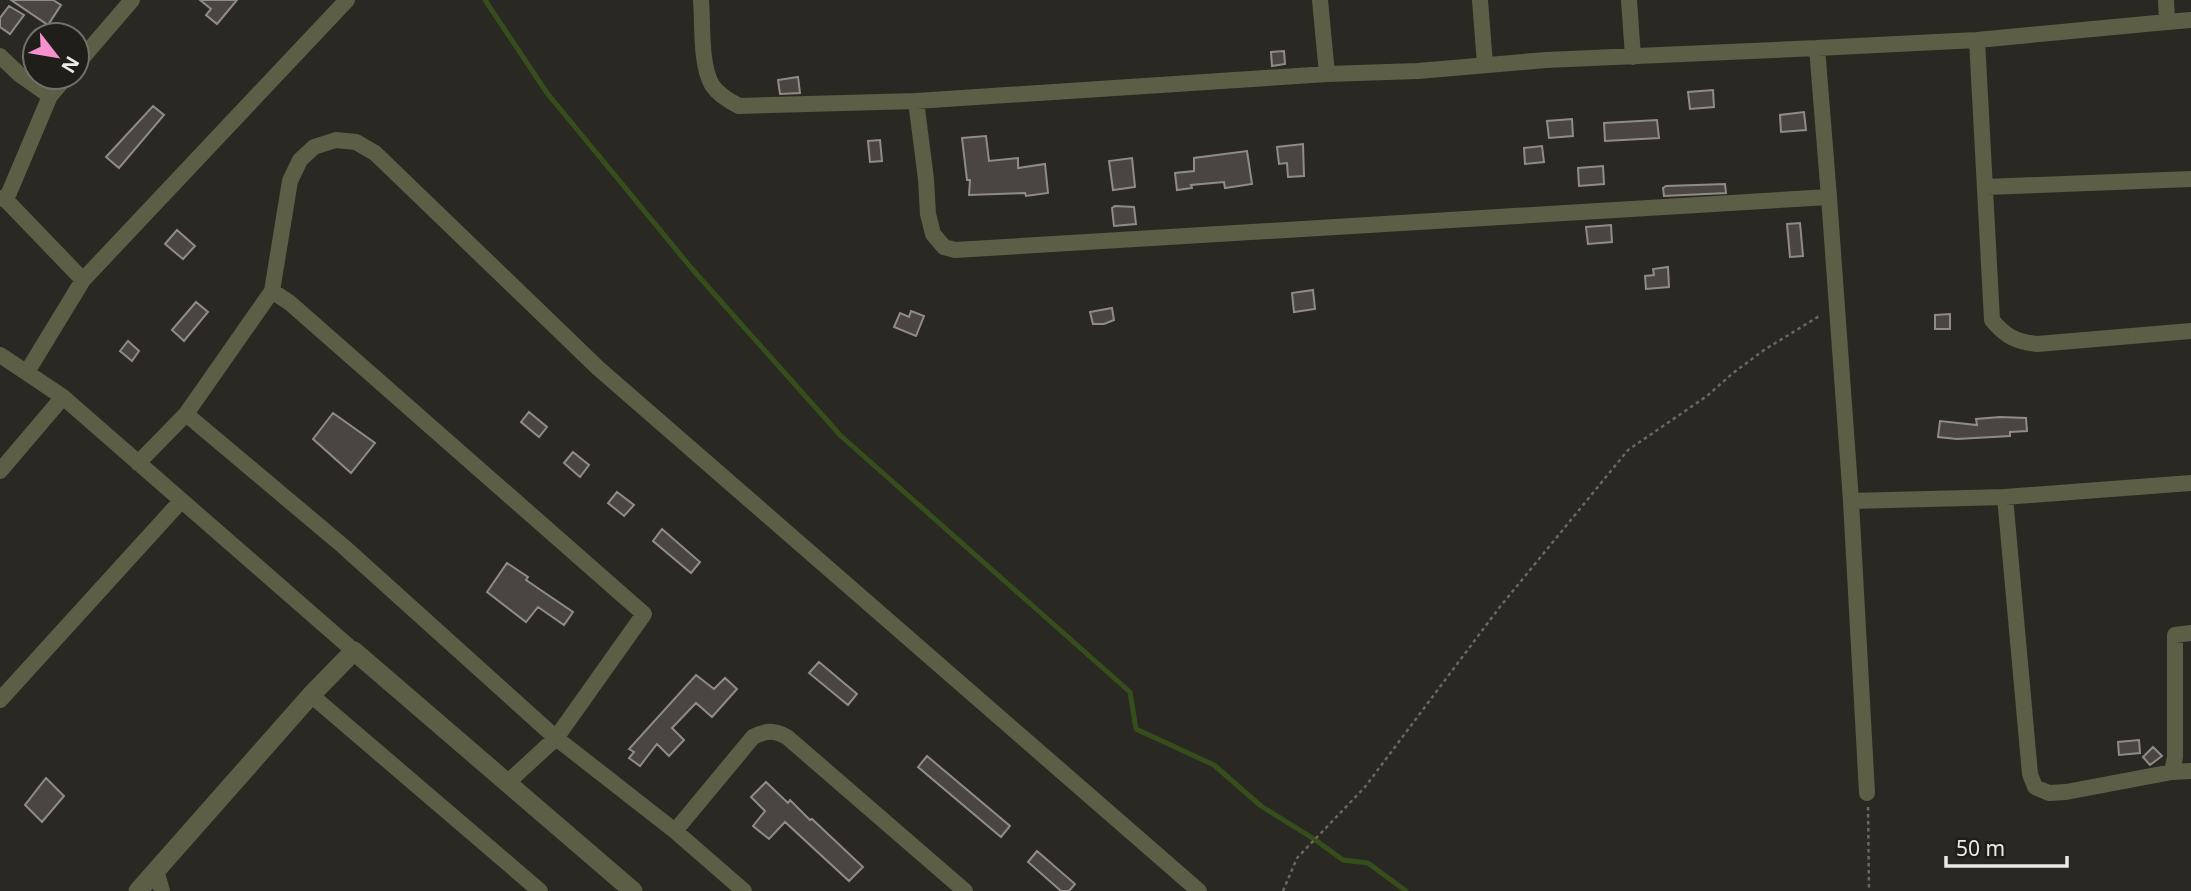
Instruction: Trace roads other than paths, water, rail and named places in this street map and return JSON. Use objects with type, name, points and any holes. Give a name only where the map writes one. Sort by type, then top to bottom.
[{"type":"street","points":[[91,48],[132,0]]},
{"type":"street","points":[[27,372],[83,280],[347,0]]},
{"type":"street","points":[[701,0],[709,76],[713,86],[739,106],[916,101],[1327,74],[1418,71],[1485,64],[1977,40],[2191,20]]},
{"type":"street","points":[[1320,0],[1327,74]]},
{"type":"street","points":[[1480,0],[1485,64]]},
{"type":"street","points":[[1629,0],[1633,57]]},
{"type":"street","points":[[2166,0],[2167,22]]},
{"type":"street","points":[[1977,40],[1992,320],[2003,334],[2019,342],[2037,344],[2191,331]]},
{"type":"street","points":[[1817,48],[1851,501],[1867,793]]},
{"type":"street","points":[[0,56],[19,74],[50,96]]},
{"type":"street","points":[[54,91],[3,199],[83,280]]},
{"type":"street","points":[[916,101],[930,224],[933,234],[944,247],[955,250],[1829,197]]},
{"type":"street","points":[[138,463],[186,414],[272,292],[290,181],[300,160],[314,147],[336,140],[356,142],[375,153],[598,369],[1199,891]]},
{"type":"street","points":[[1986,187],[2191,178]]},
{"type":"street","points":[[272,292],[290,303],[644,614],[556,738],[507,783]]},
{"type":"street","points":[[0,355],[63,397],[633,891]]},
{"type":"street","points":[[0,471],[63,397]]},
{"type":"street","points":[[186,414],[343,546],[556,738],[675,831],[744,891]]},
{"type":"street","points":[[1851,501],[2005,497],[2191,483]]},
{"type":"street","points":[[2005,497],[2030,774],[2035,788],[2049,793],[2066,792],[2172,772],[2191,771]]},
{"type":"street","points":[[0,700],[181,501]]},
{"type":"street","points":[[2172,772],[2175,757],[2175,635],[2191,633]]},
{"type":"street","points":[[138,891],[354,650]]},
{"type":"street","points":[[311,695],[540,891]]},
{"type":"street","points":[[675,831],[753,737],[775,731],[787,737],[965,891]]},
{"type":"street","points":[[156,870],[162,891]]},
{"type":"waterway","points":[[485,0],[547,93],[693,270],[841,436],[1130,692],[1136,729],[1214,765],[1261,806],[1343,860],[1368,863],[1406,891]]}]
